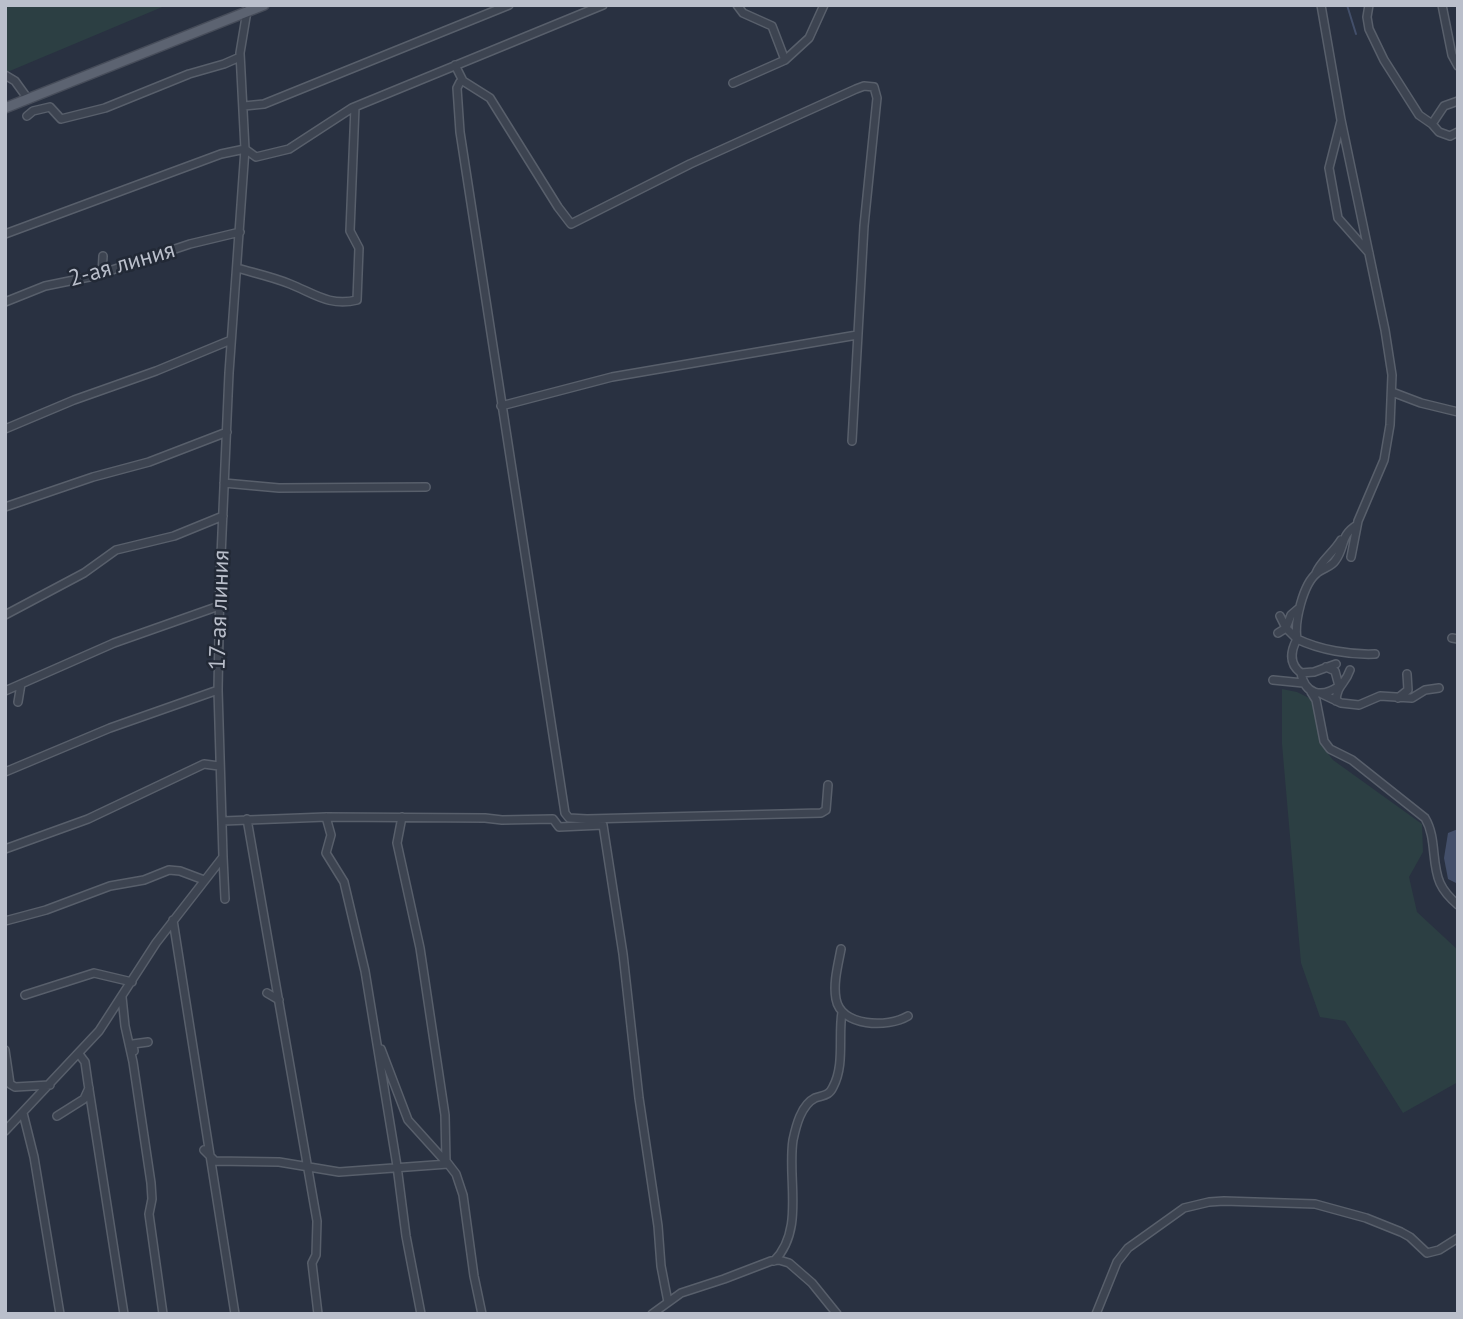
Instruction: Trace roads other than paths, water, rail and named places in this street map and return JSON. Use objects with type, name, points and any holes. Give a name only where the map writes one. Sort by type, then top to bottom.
[{"type":"main road","points":[[5,108],[247,9],[264,5]]},
{"type":"street","points":[[244,106],[264,104],[509,5]]},
{"type":"street","points":[[5,234],[237,149],[245,149],[256,157],[289,149],[355,107],[603,5]]},
{"type":"street","points":[[737,5],[743,13],[772,26],[785,60]]},
{"type":"street","points":[[733,83],[785,60],[809,38],[824,5]]},
{"type":"street","points":[[1321,5],[1392,375],[1390,425],[1384,460],[1357,525],[1351,556]]},
{"type":"street","points":[[1369,5],[1369,29],[1384,60],[1419,115],[1439,132],[1450,136],[1458,132]]},
{"type":"street","points":[[1442,5],[1452,55],[1458,66]]},
{"type":"street","name":"17-ая линия","points":[[225,899],[219,766],[219,606],[231,340],[245,149],[240,57],[247,9]]},
{"type":"street","points":[[27,116],[33,111],[50,107],[61,119],[105,108],[189,74],[240,57]]},
{"type":"street","points":[[455,65],[463,81],[491,98],[572,224],[698,160],[856,89],[864,86],[874,88],[877,97],[857,335],[852,441]]},
{"type":"street","points":[[5,75],[15,81],[28,99]]},
{"type":"street","points":[[463,81],[457,88],[460,132],[565,813],[569,818],[821,813],[826,810],[828,785]]},
{"type":"street","points":[[1432,124],[1444,106],[1458,100]]},
{"type":"street","points":[[237,268],[288,283],[325,301],[345,303],[356,300],[359,248],[350,231],[355,107]]},
{"type":"street","points":[[1341,120],[1329,168],[1338,218],[1369,253]]},
{"type":"street","name":"2-ая линия","points":[[5,302],[46,286],[102,274],[190,244],[240,232]]},
{"type":"street","points":[[102,274],[103,256]]},
{"type":"street","points":[[501,407],[604,379],[857,335]]},
{"type":"street","points":[[5,429],[231,340]]},
{"type":"street","points":[[1392,392],[1421,403],[1458,412]]},
{"type":"street","points":[[5,507],[68,485],[149,462],[227,432]]},
{"type":"street","points":[[224,483],[279,488],[426,486]]},
{"type":"street","points":[[5,615],[84,573],[116,550],[160,540],[223,516]]},
{"type":"street","points":[[1278,634],[1286,628],[1316,573],[1335,562],[1347,531],[1357,525]]},
{"type":"street","points":[[5,691],[137,634],[219,606]]},
{"type":"street","points":[[1298,608],[1297,639],[1292,648],[1291,674],[1316,700],[1324,741],[1330,749],[1352,760],[1426,818],[1440,883],[1457,904]]},
{"type":"street","points":[[1279,616],[1297,639],[1324,648],[1375,654]]},
{"type":"street","points":[[1292,660],[1301,673],[1314,672],[1336,664]]},
{"type":"street","points":[[1325,667],[1335,671],[1339,681],[1336,701]]},
{"type":"street","points":[[1322,694],[1339,686],[1350,670]]},
{"type":"street","points":[[1300,682],[1301,673]]},
{"type":"street","points":[[1407,674],[1407,696]]},
{"type":"street","points":[[1273,680],[1300,682]]},
{"type":"street","points":[[18,702],[20,684]]},
{"type":"street","points":[[1311,692],[1336,701],[1359,705],[1372,698],[1417,697],[1425,690],[1439,688]]},
{"type":"street","points":[[5,772],[110,728],[218,690]]},
{"type":"street","points":[[5,849],[88,819],[204,764],[219,766]]},
{"type":"street","points":[[326,817],[331,835],[326,853],[344,882],[365,971],[406,1236],[421,1314]]},
{"type":"street","points":[[223,821],[402,817],[485,818],[502,821],[553,819],[559,827],[603,825],[623,954],[639,1098],[668,1302]]},
{"type":"street","points":[[402,817],[397,844],[420,948],[445,1115],[448,1164]]},
{"type":"street","points":[[247,819],[317,1222],[316,1255],[312,1263],[318,1314]]},
{"type":"street","points":[[5,1131],[99,1031],[148,954],[223,857]]},
{"type":"street","points":[[5,920],[46,910],[110,886],[145,880],[169,870],[204,880]]},
{"type":"street","points":[[173,920],[234,1314]]},
{"type":"street","points":[[774,1261],[788,1242],[793,1211],[793,1140],[806,1105],[825,1096],[832,1089],[841,1048],[842,1012],[835,998],[841,949]]},
{"type":"street","points":[[25,995],[94,973],[132,982]]},
{"type":"street","points":[[267,993],[279,1000]]},
{"type":"street","points":[[122,996],[151,1183],[149,1214],[163,1314]]},
{"type":"street","points":[[842,1012],[861,1021],[881,1024],[908,1016]]},
{"type":"street","points":[[377,1040],[408,1120],[456,1174],[463,1195],[482,1314]]},
{"type":"street","points":[[133,1062],[133,1044],[148,1042]]},
{"type":"street","points":[[5,1050],[10,1084],[15,1087],[50,1085]]},
{"type":"street","points":[[79,1054],[85,1062],[124,1314]]},
{"type":"street","points":[[57,1116],[84,1099],[89,1087]]},
{"type":"street","points":[[77,1104],[85,1106],[93,1115]]},
{"type":"street","points":[[23,1113],[34,1157],[60,1314]]},
{"type":"street","points":[[204,1150],[215,1161],[279,1162],[339,1172],[448,1164]]},
{"type":"street","points":[[1096,1314],[1117,1262],[1128,1248],[1184,1208],[1194,1205],[1250,1200],[1327,1207],[1401,1232],[1427,1254],[1458,1238]]},
{"type":"street","points":[[652,1314],[692,1289],[774,1261],[794,1267],[812,1283],[837,1314]]},
{"type":"water","points":[[1458,829],[1458,884],[1448,879],[1444,858],[1448,833]]},
{"type":"waterway","points":[[1347,5],[1356,34]]}]
